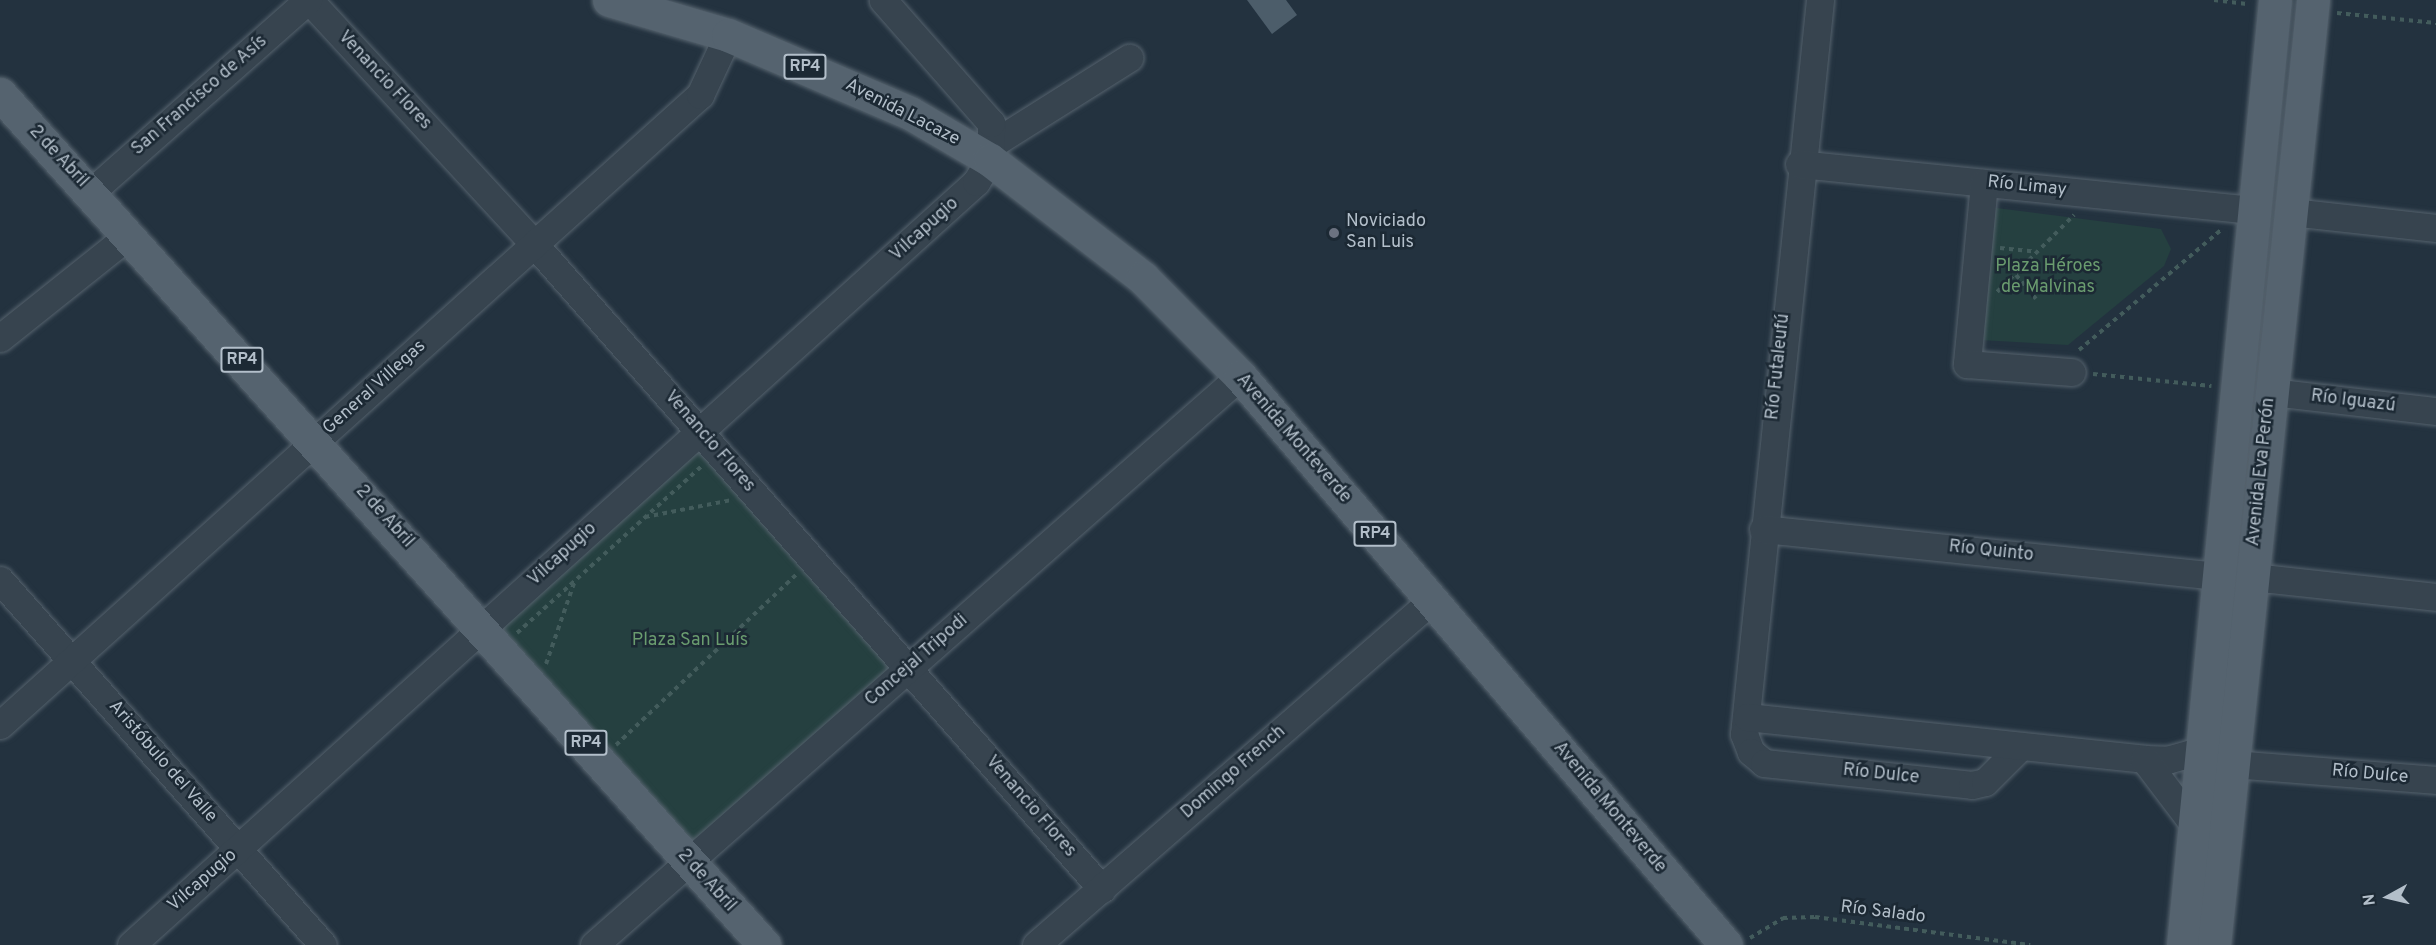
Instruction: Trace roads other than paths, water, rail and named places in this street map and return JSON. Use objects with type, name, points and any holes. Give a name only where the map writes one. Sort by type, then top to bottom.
[{"type":"main road","name":"Avenida Lacaze","points":[[609,0],[728,35],[862,90],[992,151]]},
{"type":"main road","points":[[2274,3],[2313,5]]},
{"type":"main road","name":"Avenida Eva Perón","points":[[2183,945],[2245,303],[2250,210],[2274,3]]},
{"type":"main road","name":"Avenida Eva Perón","points":[[2214,945],[2313,5]]},
{"type":"main road","name":"2 de Abril","points":[[0,94],[316,441],[496,634],[688,861],[764,945]]},
{"type":"main road","name":"Avenida Monteverde","points":[[992,151],[1143,278],[1240,376],[1726,945]]},
{"type":"main road","points":[[2245,303],[2281,306]]},
{"type":"main road","points":[[2228,487],[2261,488]]},
{"type":"main road","points":[[2211,670],[2243,672]]},
{"type":"street","name":"San Francisco de Asís","points":[[91,192],[309,0]]},
{"type":"street","name":"Venancio Flores","points":[[309,0],[535,245],[1102,889]]},
{"type":"street","points":[[884,0],[979,103],[992,123],[992,151]]},
{"type":"street","name":"Río Futaleufú","points":[[1745,725],[1799,164],[1820,0]]},
{"type":"street","name":"General Villegas","points":[[0,725],[72,657],[700,95],[728,35]]},
{"type":"street","points":[[992,151],[1129,58]]},
{"type":"street","name":"Vilcapugio","points":[[131,945],[238,850],[496,634],[700,432],[961,198],[992,151]]},
{"type":"street","name":"Río Limay","points":[[1799,164],[2250,210]]},
{"type":"street","points":[[1984,183],[1967,363],[2072,372]]},
{"type":"street","points":[[2290,212],[2436,228]]},
{"type":"street","points":[[0,338],[129,235]]},
{"type":"street","name":"Concejal Tripodi","points":[[594,945],[1240,376]]},
{"type":"street","name":"Río Iguazú","points":[[2271,392],[2436,411]]},
{"type":"street","name":"Río Quinto","points":[[1763,529],[2219,576]]},
{"type":"street","points":[[2252,578],[2436,597]]},
{"type":"street","name":"Aristóbulo del Valle","points":[[0,580],[72,657],[323,945]]},
{"type":"street","name":"Domingo French","points":[[1036,945],[1432,600]]},
{"type":"street","points":[[1745,725],[2144,759],[2167,760],[2201,750]]},
{"type":"street","name":"Río Dulce","points":[[1745,725],[1751,752],[1764,763],[1972,785],[1985,783],[2020,747]]},
{"type":"street","points":[[2144,759],[2194,825]]},
{"type":"street","name":"Río Dulce","points":[[2233,764],[2436,780]]},
{"type":"place","name":"Noviciado San Luis","points":[[1334,233]]},
{"type":"park label","name":"Plaza Héroes de Malvinas","points":[[2048,278]]},
{"type":"park label","name":"Plaza San Luís","points":[[690,641]]}]
